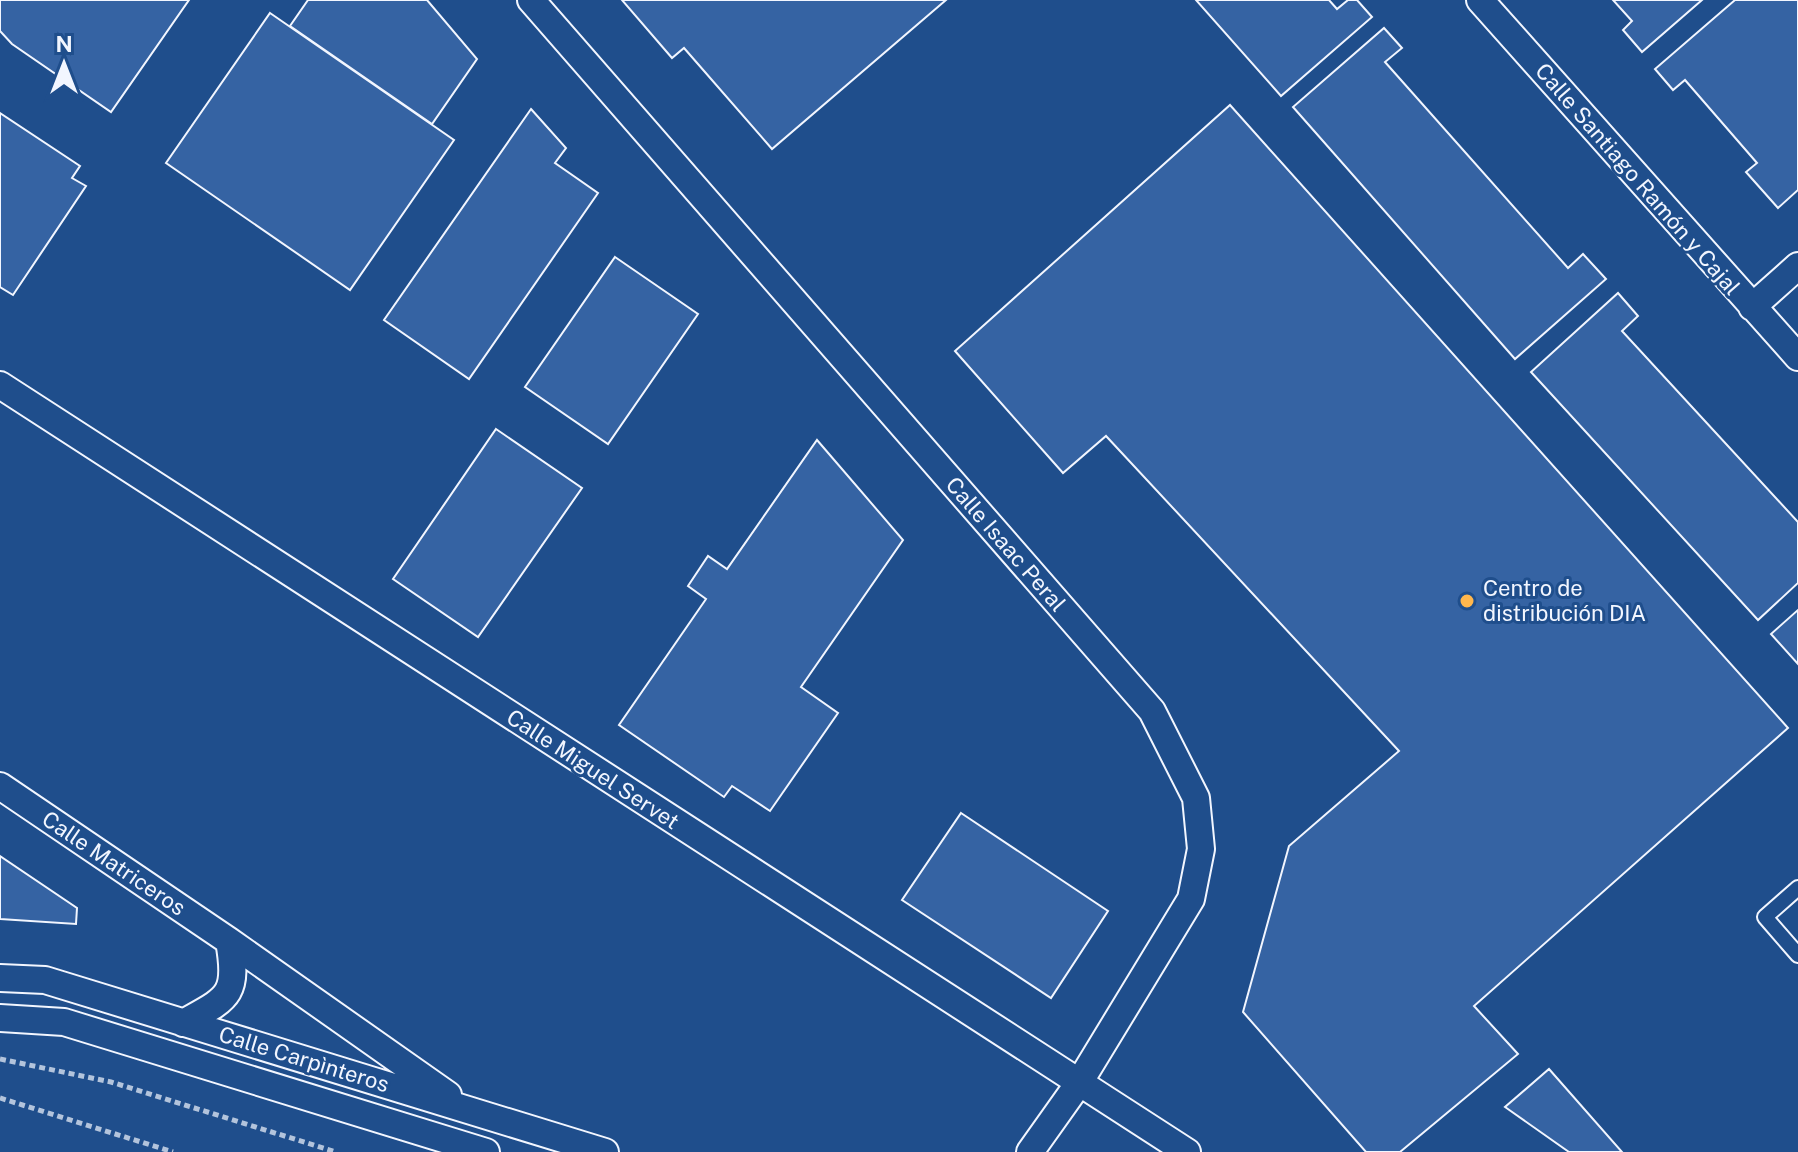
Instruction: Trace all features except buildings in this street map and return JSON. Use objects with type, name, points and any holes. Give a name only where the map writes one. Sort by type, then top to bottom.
[{"type":"street","name":"Calle Isaac Peral","points":[[531,0],[1152,711],[1196,798],[1201,849],[1191,899],[1079,1083],[1030,1152]]},
{"type":"street","name":"Calle Santiago Ramón y Cajal","points":[[1480,0],[1798,357]]},
{"type":"street","points":[[1752,307],[1798,266]]},
{"type":"street","name":"Calle Miguel Servet","points":[[0,385],[1187,1152]]},
{"type":"street","name":"Calle Matriceros","points":[[0,786],[229,941],[467,1109]]},
{"type":"street","points":[[183,1023],[222,1001],[231,986],[233,966],[229,941]]},
{"type":"street","name":"Calle Carpìnteros","points":[[0,978],[45,980],[605,1152]]},
{"type":"street","name":"Calle Carpìnteros","points":[[0,1018],[64,1022],[486,1152]]},
{"type":"lane","points":[[1798,888],[1765,917],[1798,955]]},
{"type":"path","points":[[0,1059],[111,1082],[336,1152]]},
{"type":"path","points":[[0,1098],[173,1152]]},
{"type":"place","name":"Centro de distribución DIA","points":[[1467,601]]}]
